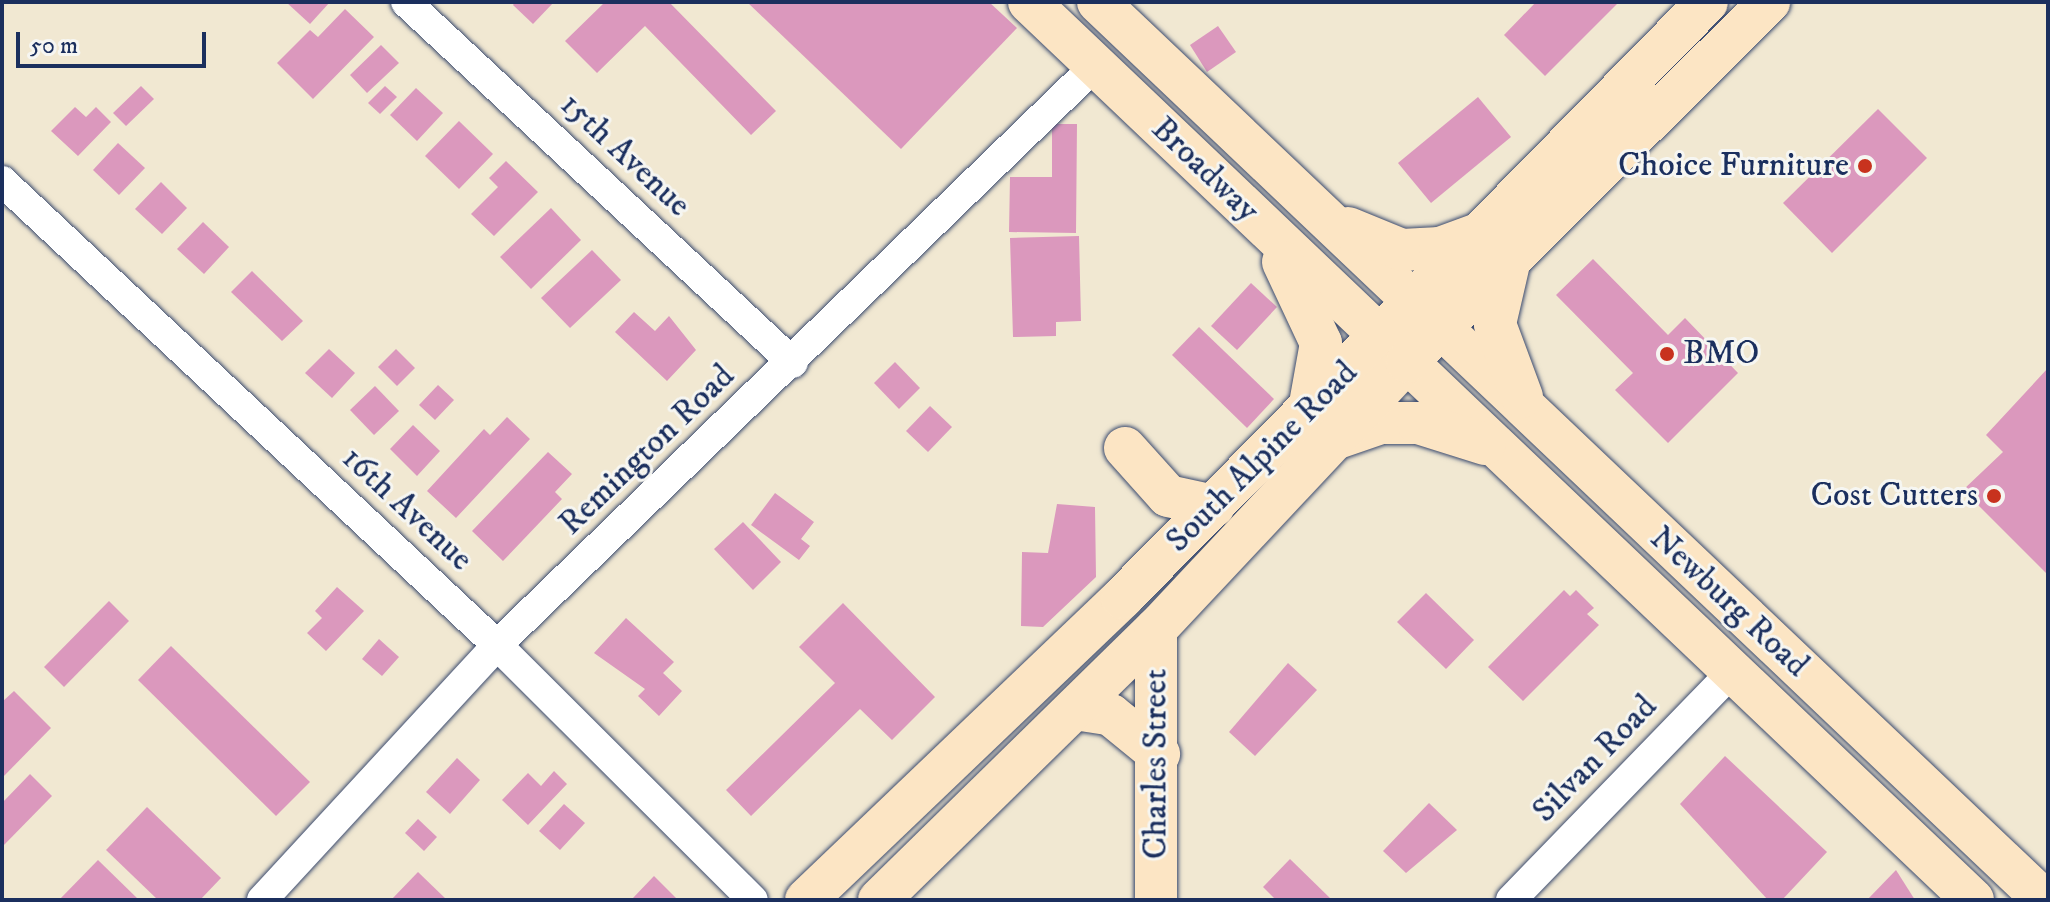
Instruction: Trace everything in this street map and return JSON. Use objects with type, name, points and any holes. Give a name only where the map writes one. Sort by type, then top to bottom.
[{"type":"main road","name":"Broadway","points":[[1029,2],[1394,349]]},
{"type":"main road","name":"Broadway","points":[[1098,2],[1426,316]]},
{"type":"main road","name":"South Alpine Road","points":[[1497,245],[1707,2]]},
{"type":"main road","name":"South Alpine Road","points":[[879,900],[1156,629],[1322,424],[1426,316],[1497,245],[1769,2]]},
{"type":"main road","points":[[1244,207],[1311,309],[1320,367],[1322,424],[1418,423],[1500,450]]},
{"type":"main road","points":[[1319,213],[1402,250],[1497,245],[1495,324],[1502,359],[1531,415]]},
{"type":"main road","name":"Newburg Road","points":[[1426,316],[2044,900]]},
{"type":"main road","name":"Newburg Road","points":[[1394,349],[1976,900]]},
{"type":"main road","name":"South Alpine Road","points":[[806,900],[1214,506],[1322,424]]},
{"type":"main road","points":[[1125,448],[1168,496],[1214,506]]},
{"type":"main road","name":"Charles Street","points":[[1156,629],[1159,754],[1156,900]]},
{"type":"main road","points":[[1075,709],[1111,715],[1159,754]]},
{"type":"main road","points":[[1976,900],[2011,868]]},
{"type":"street","name":"15th Avenue","points":[[406,2],[793,363]]},
{"type":"street","name":"Remington Road","points":[[262,900],[497,645],[793,363],[1096,65]]},
{"type":"street","name":"16th Avenue","points":[[2,181],[497,645],[753,900]]},
{"type":"street","name":"Silvan Road","points":[[1511,900],[1733,671]]},
{"type":"building","points":[[286,2],[330,2],[310,24]]},
{"type":"building","points":[[515,2],[554,2],[533,24],[513,5]]},
{"type":"building","points":[[605,2],[669,2],[776,111],[751,135],[645,26],[597,73],[565,41]]},
{"type":"building","points":[[747,2],[989,2],[1017,28],[901,149]]},
{"type":"building","points":[[1536,2],[1619,2],[1545,76],[1504,35]]},
{"type":"building","points":[[345,9],[374,37],[313,99],[277,63],[310,30],[318,37]]},
{"type":"building","points":[[1218,26],[1236,52],[1207,72],[1190,45]]},
{"type":"building","points":[[381,45],[399,63],[367,93],[350,75]]},
{"type":"building","points":[[141,86],[154,99],[126,126],[113,113]]},
{"type":"building","points":[[385,86],[397,97],[380,114],[368,103]]},
{"type":"building","points":[[416,88],[443,113],[417,141],[390,115]]},
{"type":"building","points":[[1478,97],[1511,137],[1431,203],[1398,163]]},
{"type":"building","points":[[75,107],[86,117],[96,107],[111,122],[78,156],[51,131]]},
{"type":"building","points":[[1878,109],[1927,158],[1832,253],[1783,203]]},
{"type":"building","points":[[459,121],[493,154],[459,189],[425,156]]},
{"type":"building","points":[[1052,124],[1077,124],[1076,233],[1009,232],[1010,177],[1052,177]]},
{"type":"building","points":[[118,143],[145,168],[119,195],[93,170]]},
{"type":"building","points":[[506,161],[538,192],[494,236],[471,214],[498,187],[489,178]]},
{"type":"building","points":[[161,182],[187,208],[162,234],[135,209]]},
{"type":"building","points":[[551,208],[581,240],[531,289],[500,257]]},
{"type":"building","points":[[203,222],[229,247],[204,274],[177,249]]},
{"type":"building","points":[[1079,236],[1081,321],[1056,322],[1056,336],[1013,337],[1010,238]]},
{"type":"building","points":[[592,250],[621,280],[570,328],[541,298]]},
{"type":"building","name":"BMO","points":[[1593,259],[1668,335],[1685,318],[1738,373],[1668,443],[1615,390],[1633,373],[1556,295]]},
{"type":"building","points":[[252,271],[303,321],[282,341],[231,292]]},
{"type":"building","points":[[1251,283],[1277,307],[1237,350],[1211,326]]},
{"type":"building","points":[[634,312],[655,331],[669,316],[696,350],[667,381],[615,332]]},
{"type":"building","points":[[1199,327],[1274,399],[1247,428],[1172,355]]},
{"type":"building","points":[[329,349],[355,373],[332,398],[305,373]]},
{"type":"building","points":[[396,349],[415,368],[397,386],[378,367]]},
{"type":"building","points":[[895,362],[920,388],[899,409],[874,383]]},
{"type":"building","points":[[2048,368],[2048,575],[1963,490],[2003,452],[1986,435]]},
{"type":"building","points":[[438,385],[454,400],[435,420],[419,405]]},
{"type":"building","points":[[375,386],[399,411],[374,435],[350,410]]},
{"type":"building","points":[[930,406],[952,427],[928,452],[906,431]]},
{"type":"building","points":[[507,417],[530,439],[456,518],[427,491],[484,429],[490,435]]},
{"type":"building","points":[[413,425],[440,451],[417,476],[390,449]]},
{"type":"building","points":[[548,452],[572,474],[555,492],[562,499],[503,561],[472,531]]},
{"type":"building","points":[[775,493],[814,522],[801,539],[810,546],[799,560],[751,525]]},
{"type":"building","points":[[1057,504],[1095,507],[1096,577],[1043,627],[1021,626],[1022,552],[1048,553]]},
{"type":"building","points":[[743,522],[781,562],[753,590],[714,549]]},
{"type":"building","points":[[337,587],[364,611],[326,651],[307,633],[322,618],[315,611]]},
{"type":"building","points":[[1564,590],[1570,596],[1576,590],[1594,608],[1587,614],[1599,625],[1523,701],[1488,667]]},
{"type":"building","points":[[1426,593],[1474,640],[1446,669],[1397,622]]},
{"type":"building","points":[[109,601],[129,621],[64,687],[44,667]]},
{"type":"building","points":[[843,603],[935,697],[892,740],[860,709],[751,816],[726,790],[835,683],[799,647]]},
{"type":"building","points":[[626,618],[674,662],[663,673],[682,691],[659,716],[638,696],[645,689],[594,653]]},
{"type":"building","points":[[379,639],[399,657],[382,676],[362,659]]},
{"type":"building","points":[[171,646],[310,782],[276,816],[138,680]]},
{"type":"building","points":[[1288,663],[1317,690],[1255,756],[1229,732]]},
{"type":"building","points":[[14,691],[51,728],[2,778],[2,702]]},
{"type":"building","points":[[1725,756],[1827,852],[1782,900],[1768,900],[1680,804]]},
{"type":"building","points":[[457,758],[480,780],[450,814],[426,792]]},
{"type":"building","points":[[554,771],[567,784],[528,825],[502,800],[528,773],[541,786]]},
{"type":"building","points":[[30,774],[52,796],[2,847],[2,803]]},
{"type":"building","points":[[1429,803],[1457,830],[1406,873],[1383,851]]},
{"type":"building","points":[[564,804],[585,823],[560,850],[539,831]]},
{"type":"building","points":[[147,807],[221,878],[200,900],[158,900],[106,850]]},
{"type":"building","points":[[418,819],[437,837],[424,851],[405,833]]},
{"type":"building","points":[[1290,859],[1332,900],[1276,900],[1263,887]]},
{"type":"building","points":[[98,860],[139,900],[59,900]]},
{"type":"building","points":[[1896,870],[1915,900],[1867,900]]},
{"type":"building","points":[[418,872],[447,900],[391,900]]},
{"type":"building","points":[[654,876],[678,900],[632,899]]},
{"type":"place","name":"Choice Furniture","points":[[1865,166]]},
{"type":"place","name":"BMO","points":[[1667,354]]},
{"type":"place","name":"Cost Cutters","points":[[1994,496]]}]
